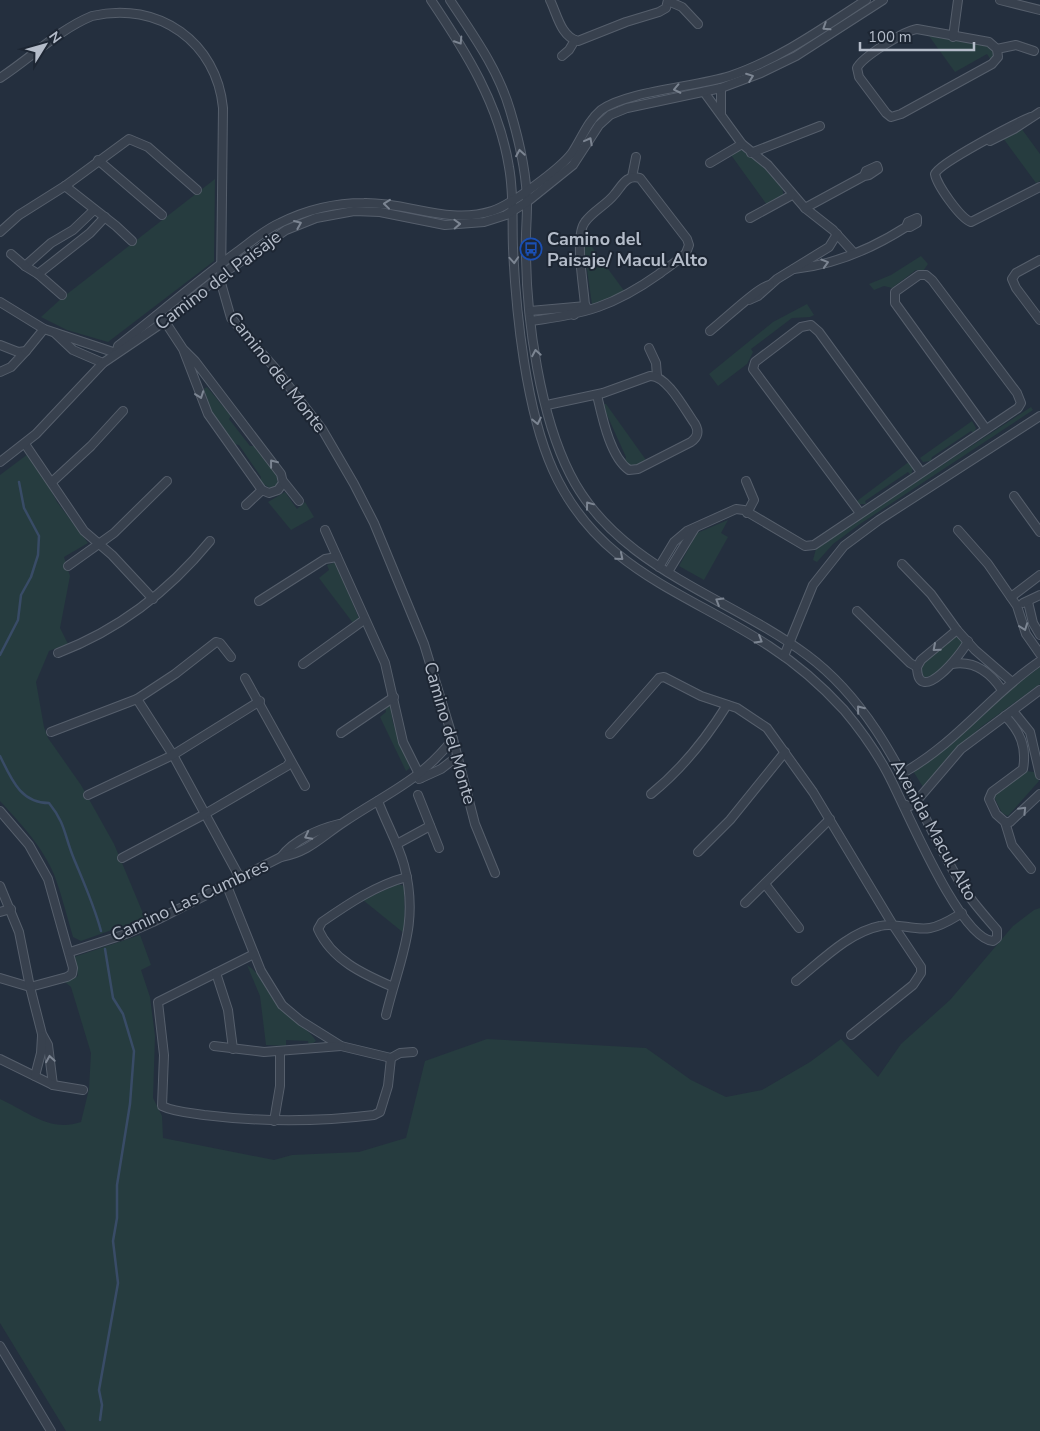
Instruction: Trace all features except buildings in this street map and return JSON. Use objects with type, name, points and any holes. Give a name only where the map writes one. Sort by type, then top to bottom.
[{"type":"street","name":"Avenida Macul Alto","points":[[432,0],[465,50],[488,97],[506,150],[513,202],[519,318],[527,374],[542,440],[553,470],[568,498],[597,536],[632,567],[784,656],[829,695],[866,740],[903,804],[936,873],[962,913],[985,939],[990,941],[997,938],[998,930],[964,889],[903,773],[878,734],[834,680],[809,656],[789,642],[659,567],[616,535],[584,497],[562,455],[547,405],[531,321],[525,255],[527,202],[519,146],[503,88],[481,47],[450,0]]},
{"type":"street","points":[[550,0],[565,32],[575,40],[586,39],[616,26],[659,12],[666,8],[668,0],[682,7],[698,24]]},
{"type":"street","name":"Camino del Paisaje","points":[[116,353],[118,346],[221,264],[280,223],[318,209],[345,204],[375,203],[434,214],[456,216],[486,213],[513,202],[569,156],[592,119],[610,105],[712,81],[750,68],[790,50],[866,0]]},
{"type":"street","name":"Camino del Paisaje","points":[[0,462],[25,444],[103,363],[116,353],[122,352],[165,321],[221,275],[286,230],[328,215],[354,211],[380,212],[432,223],[458,225],[484,222],[513,212],[573,165],[599,124],[610,115],[627,108],[721,88],[787,61],[883,0]]},
{"type":"street","points":[[953,37],[958,0]]},
{"type":"street","points":[[1000,0],[1040,10]]},
{"type":"street","name":"Camino del Monte","points":[[0,78],[79,22],[102,12],[122,9],[142,10],[170,20],[186,31],[205,54],[221,91],[221,275],[222,292],[231,318],[274,367],[322,429],[365,504],[419,628],[458,756],[475,824],[495,873]]},
{"type":"street","points":[[921,29],[953,37],[989,42],[997,49],[998,57],[992,64],[896,117],[886,113],[858,74],[858,65],[863,60],[908,32],[921,29]]},
{"type":"street","points":[[562,56],[569,50],[575,40]]},
{"type":"street","points":[[997,49],[1016,45],[1034,51]]},
{"type":"street","points":[[721,88],[721,113]]},
{"type":"street","points":[[704,92],[742,144],[768,165],[792,195],[837,234],[854,253]]},
{"type":"street","points":[[1040,112],[1003,129],[981,144],[939,167],[935,174],[937,183],[966,220],[971,222],[977,221],[1040,187]]},
{"type":"street","points":[[751,152],[820,126]]},
{"type":"street","points":[[0,232],[19,215],[65,186],[122,142],[129,139],[136,140],[148,147],[197,190]]},
{"type":"street","points":[[710,163],[742,144]]},
{"type":"street","points":[[632,177],[636,157]]},
{"type":"street","points":[[98,160],[162,215]]},
{"type":"street","points":[[805,208],[864,176]]},
{"type":"street","points":[[531,321],[574,315],[601,307],[634,291],[684,256],[689,248],[687,239],[645,182],[640,178],[632,177],[626,180],[616,194],[583,226],[581,240],[585,306]]},
{"type":"street","points":[[65,186],[132,241]]},
{"type":"street","points":[[750,218],[792,195]]},
{"type":"street","points":[[25,266],[50,243],[73,230],[94,210]]},
{"type":"street","points":[[38,274],[90,233],[105,217]]},
{"type":"street","points":[[794,269],[820,264],[854,253],[906,228]]},
{"type":"street","points":[[710,331],[750,300],[759,288],[770,285],[831,245],[837,234]]},
{"type":"street","points":[[11,254],[62,295]]},
{"type":"street","points":[[1040,260],[1016,273],[1012,279],[1016,288],[1040,320]]},
{"type":"street","points":[[659,567],[672,545],[695,528],[736,509],[747,512],[807,546],[814,545],[1018,408],[1020,398],[932,280],[926,275],[919,274],[896,292],[895,303],[986,429]]},
{"type":"street","points":[[0,302],[44,329],[116,353]]},
{"type":"street","points":[[574,315],[585,306]]},
{"type":"street","points":[[530,311],[585,306],[601,307]]},
{"type":"street","points":[[159,314],[183,349],[208,414],[262,490],[269,493],[276,492],[281,487],[282,481]]},
{"type":"street","points":[[860,513],[753,369],[755,362],[801,327],[811,325],[819,332],[921,472]]},
{"type":"street","points":[[0,372],[11,367],[44,329]]},
{"type":"street","points":[[55,333],[63,343],[73,350],[103,363]]},
{"type":"street","points":[[0,345],[13,350],[26,351]]},
{"type":"street","points":[[648,348],[656,363],[657,376]]},
{"type":"street","points":[[183,349],[195,361],[279,472],[282,481],[299,501]]},
{"type":"street","points":[[547,405],[596,395],[650,376],[657,376],[665,381],[696,426],[698,433],[691,442],[638,469],[627,468],[617,454],[606,429],[596,395]]},
{"type":"street","points":[[52,482],[91,446],[123,411]]},
{"type":"street","points":[[784,656],[813,584],[844,546],[879,520],[1040,416]]},
{"type":"street","points":[[25,444],[52,482],[72,517],[153,599]]},
{"type":"street","points":[[68,566],[99,545],[134,515],[167,481]]},
{"type":"street","points":[[746,481],[754,500],[747,512]]},
{"type":"street","points":[[246,504],[262,490]]},
{"type":"street","points":[[1014,496],[1040,532]]},
{"type":"street","points":[[668,572],[695,528]]},
{"type":"street","points":[[325,530],[385,663],[403,742],[420,777]]},
{"type":"street","points":[[958,530],[988,564],[1017,606],[1026,634],[1040,654]]},
{"type":"street","points":[[58,654],[109,629],[153,599],[181,574],[210,541]]},
{"type":"street","points":[[672,545],[677,546],[681,551]]},
{"type":"street","points":[[259,601],[324,559],[337,557]]},
{"type":"street","points":[[902,564],[931,594],[956,630],[982,657],[1012,682]]},
{"type":"street","points":[[1011,597],[1040,575]]},
{"type":"street","points":[[1017,606],[1040,595]]},
{"type":"street","points":[[1028,602],[1033,623],[1040,635]]},
{"type":"street","points":[[857,611],[907,660],[917,667],[921,678],[929,682],[952,664],[968,641]]},
{"type":"street","points":[[303,664],[364,620]]},
{"type":"street","points":[[917,667],[921,660],[956,630]]},
{"type":"street","points":[[52,732],[137,699],[175,674],[216,642],[232,657]]},
{"type":"street","points":[[903,773],[947,744],[1002,690],[1040,661]]},
{"type":"street","points":[[952,664],[967,663],[978,667],[995,681],[1002,690]]},
{"type":"street","points":[[610,734],[659,678],[664,677],[701,696],[743,712],[768,728],[830,819],[893,926],[921,967],[921,973],[913,985],[851,1035]]},
{"type":"street","points":[[245,678],[260,701],[304,786]]},
{"type":"street","points":[[903,804],[910,806],[961,750],[1040,690]]},
{"type":"street","points":[[341,733],[394,697]]},
{"type":"street","points":[[137,699],[173,755],[240,878]]},
{"type":"street","points":[[88,795],[173,755],[260,701]]},
{"type":"street","points":[[651,794],[682,766],[698,748],[727,705]]},
{"type":"street","points":[[1013,711],[1030,732],[1038,771],[1023,769],[992,792],[989,798],[996,814],[1005,822],[1012,845],[1031,869]]},
{"type":"street","points":[[1005,716],[1018,731],[1023,743],[1023,769]]},
{"type":"street","points":[[866,740],[871,733],[878,734]]},
{"type":"street","name":"Camino Las Cumbres","points":[[420,777],[453,739]]},
{"type":"street","points":[[698,852],[730,820],[785,752]]},
{"type":"street","name":"Camino Las Cumbres","points":[[70,952],[126,934],[227,886],[280,857],[300,840],[325,827],[341,824],[410,782],[440,769],[458,756]]},
{"type":"street","points":[[122,858],[205,814],[287,766],[290,762]]},
{"type":"street","points":[[1005,822],[1010,822],[1016,818],[1040,794]]},
{"type":"street","points":[[418,795],[439,848]]},
{"type":"street","points":[[378,802],[397,844],[407,877],[410,913],[408,938],[386,1015]]},
{"type":"street","points":[[0,811],[22,836],[42,867],[53,891],[70,952],[72,974],[58,980],[30,987],[0,978]]},
{"type":"street","points":[[745,902],[766,884],[830,819]]},
{"type":"street","points":[[397,844],[430,826]]},
{"type":"street","points":[[921,841],[930,843],[936,837]]},
{"type":"street","points":[[393,987],[353,968],[333,950],[318,929],[322,922],[356,900],[385,884],[407,877]]},
{"type":"street","points":[[766,884],[799,928]]},
{"type":"street","points":[[0,886],[19,932],[42,1034],[48,1045],[54,1085]]},
{"type":"street","points":[[227,886],[268,985],[282,1005],[316,1031],[341,1046]]},
{"type":"street","points":[[0,912],[11,909]]},
{"type":"street","points":[[796,981],[851,939],[881,926],[929,929],[942,925],[962,913]]},
{"type":"street","points":[[254,954],[158,1002],[164,1055],[162,1106],[220,1117],[274,1121],[328,1120],[374,1115],[380,1112],[384,1099],[391,1058]]},
{"type":"street","points":[[216,973],[228,1010],[233,1049]]},
{"type":"street","points":[[312,1048],[320,1040],[316,1031]]},
{"type":"street","points":[[35,1076],[41,1053],[42,1034]]},
{"type":"street","points":[[214,1046],[280,1052],[341,1046],[391,1058],[400,1053],[412,1052]]},
{"type":"street","points":[[274,1121],[280,1086],[280,1052]]},
{"type":"street","points":[[0,1059],[54,1085],[83,1090]]},
{"type":"street","points":[[0,1346],[52,1431]]},
{"type":"green space","points":[[929,36],[987,46],[993,50],[994,56],[991,60],[987,54],[955,72]]},
{"type":"green space","points":[[1021,128],[1040,154],[1040,181],[1036,183],[1003,138]]},
{"type":"green space","points":[[739,150],[752,156],[774,176],[783,191],[783,196],[767,205],[731,155]]},
{"type":"green space","points":[[215,179],[214,261],[108,342],[67,330],[41,317],[62,298]]},
{"type":"green space","points":[[586,239],[625,292],[592,305],[583,241]]},
{"type":"green space","points":[[921,256],[928,264],[923,271],[916,270],[892,288],[884,286],[874,290],[869,284],[891,275]]},
{"type":"green space","points":[[807,304],[814,315],[792,318],[751,349],[753,352],[747,364],[718,386],[709,374],[773,322]]},
{"type":"green space","points":[[207,387],[231,416],[229,419],[250,446],[256,446],[277,476],[278,487],[273,490],[260,482],[261,477],[239,445],[234,444],[214,417],[202,390]]},
{"type":"green space","points":[[602,404],[606,404],[646,460],[631,467],[625,461],[626,457]]},
{"type":"green space","points":[[1031,407],[1033,410],[860,524],[833,544],[817,562],[813,560],[816,549],[844,529]]},
{"type":"green space","points":[[972,421],[976,428],[974,433],[971,431],[932,457],[931,461],[923,462],[920,458]]},
{"type":"green space","points":[[28,454],[41,471],[57,502],[88,543],[64,557],[70,576],[60,628],[68,644],[49,651],[36,682],[44,727],[48,738],[81,785],[114,844],[145,918],[81,941],[73,937],[58,884],[45,856],[16,818],[0,801],[0,475]]},
{"type":"green space","points":[[910,461],[913,468],[911,475],[908,472],[865,501],[866,504],[859,504],[857,501]]},
{"type":"green space","points":[[285,492],[297,509],[305,502],[314,517],[291,530],[268,502]]},
{"type":"green space","points":[[728,520],[721,533],[728,537],[704,580],[679,566],[697,533]]},
{"type":"green space","points":[[336,562],[359,619],[353,623],[319,578],[329,570],[327,565]]},
{"type":"green space","points":[[953,637],[960,637],[963,641],[958,652],[935,674],[924,677],[920,668],[922,664]]},
{"type":"green space","points":[[1040,667],[1040,684],[981,727],[952,753],[923,787],[913,771],[946,746]]},
{"type":"green space","points":[[390,704],[393,723],[410,768],[406,771],[380,717],[386,712],[385,707]]},
{"type":"green space","points":[[1026,771],[1034,772],[1039,781],[1008,816],[1002,813],[995,799],[995,793]]},
{"type":"green space","points":[[398,884],[404,886],[405,934],[363,900]]},
{"type":"green space","points":[[1040,908],[1040,1431],[66,1431],[0,1323],[0,1099],[49,1123],[70,1125],[81,1122],[89,1089],[91,1053],[71,987],[65,982],[78,976],[74,957],[140,935],[151,965],[141,970],[150,997],[155,1036],[153,1098],[162,1116],[163,1138],[274,1160],[292,1155],[359,1152],[406,1138],[425,1061],[487,1039],[646,1048],[691,1080],[726,1097],[762,1090],[810,1062],[841,1039],[878,1077],[901,1044],[950,1000],[1013,926],[1034,910]]},
{"type":"green space","points":[[247,965],[258,974],[284,1012],[316,1041],[309,1046],[308,1041],[286,1040],[286,1046],[266,1045],[260,996]]},
{"type":"waterway","points":[[0,655],[18,620],[21,595],[31,577],[38,555],[39,536],[24,508],[19,482]]},
{"type":"waterway","points":[[0,756],[13,781],[24,794],[39,802],[49,803],[55,810],[92,903],[101,931]]},
{"type":"waterway","points":[[100,1420],[102,1405],[99,1390],[118,1283],[113,1241],[117,1218],[117,1185],[130,1104],[134,1051],[123,1014],[113,998],[105,949]]},
{"type":"place","name":"Camino del Paisaje/ Macul Alto","points":[[531,249]]}]
